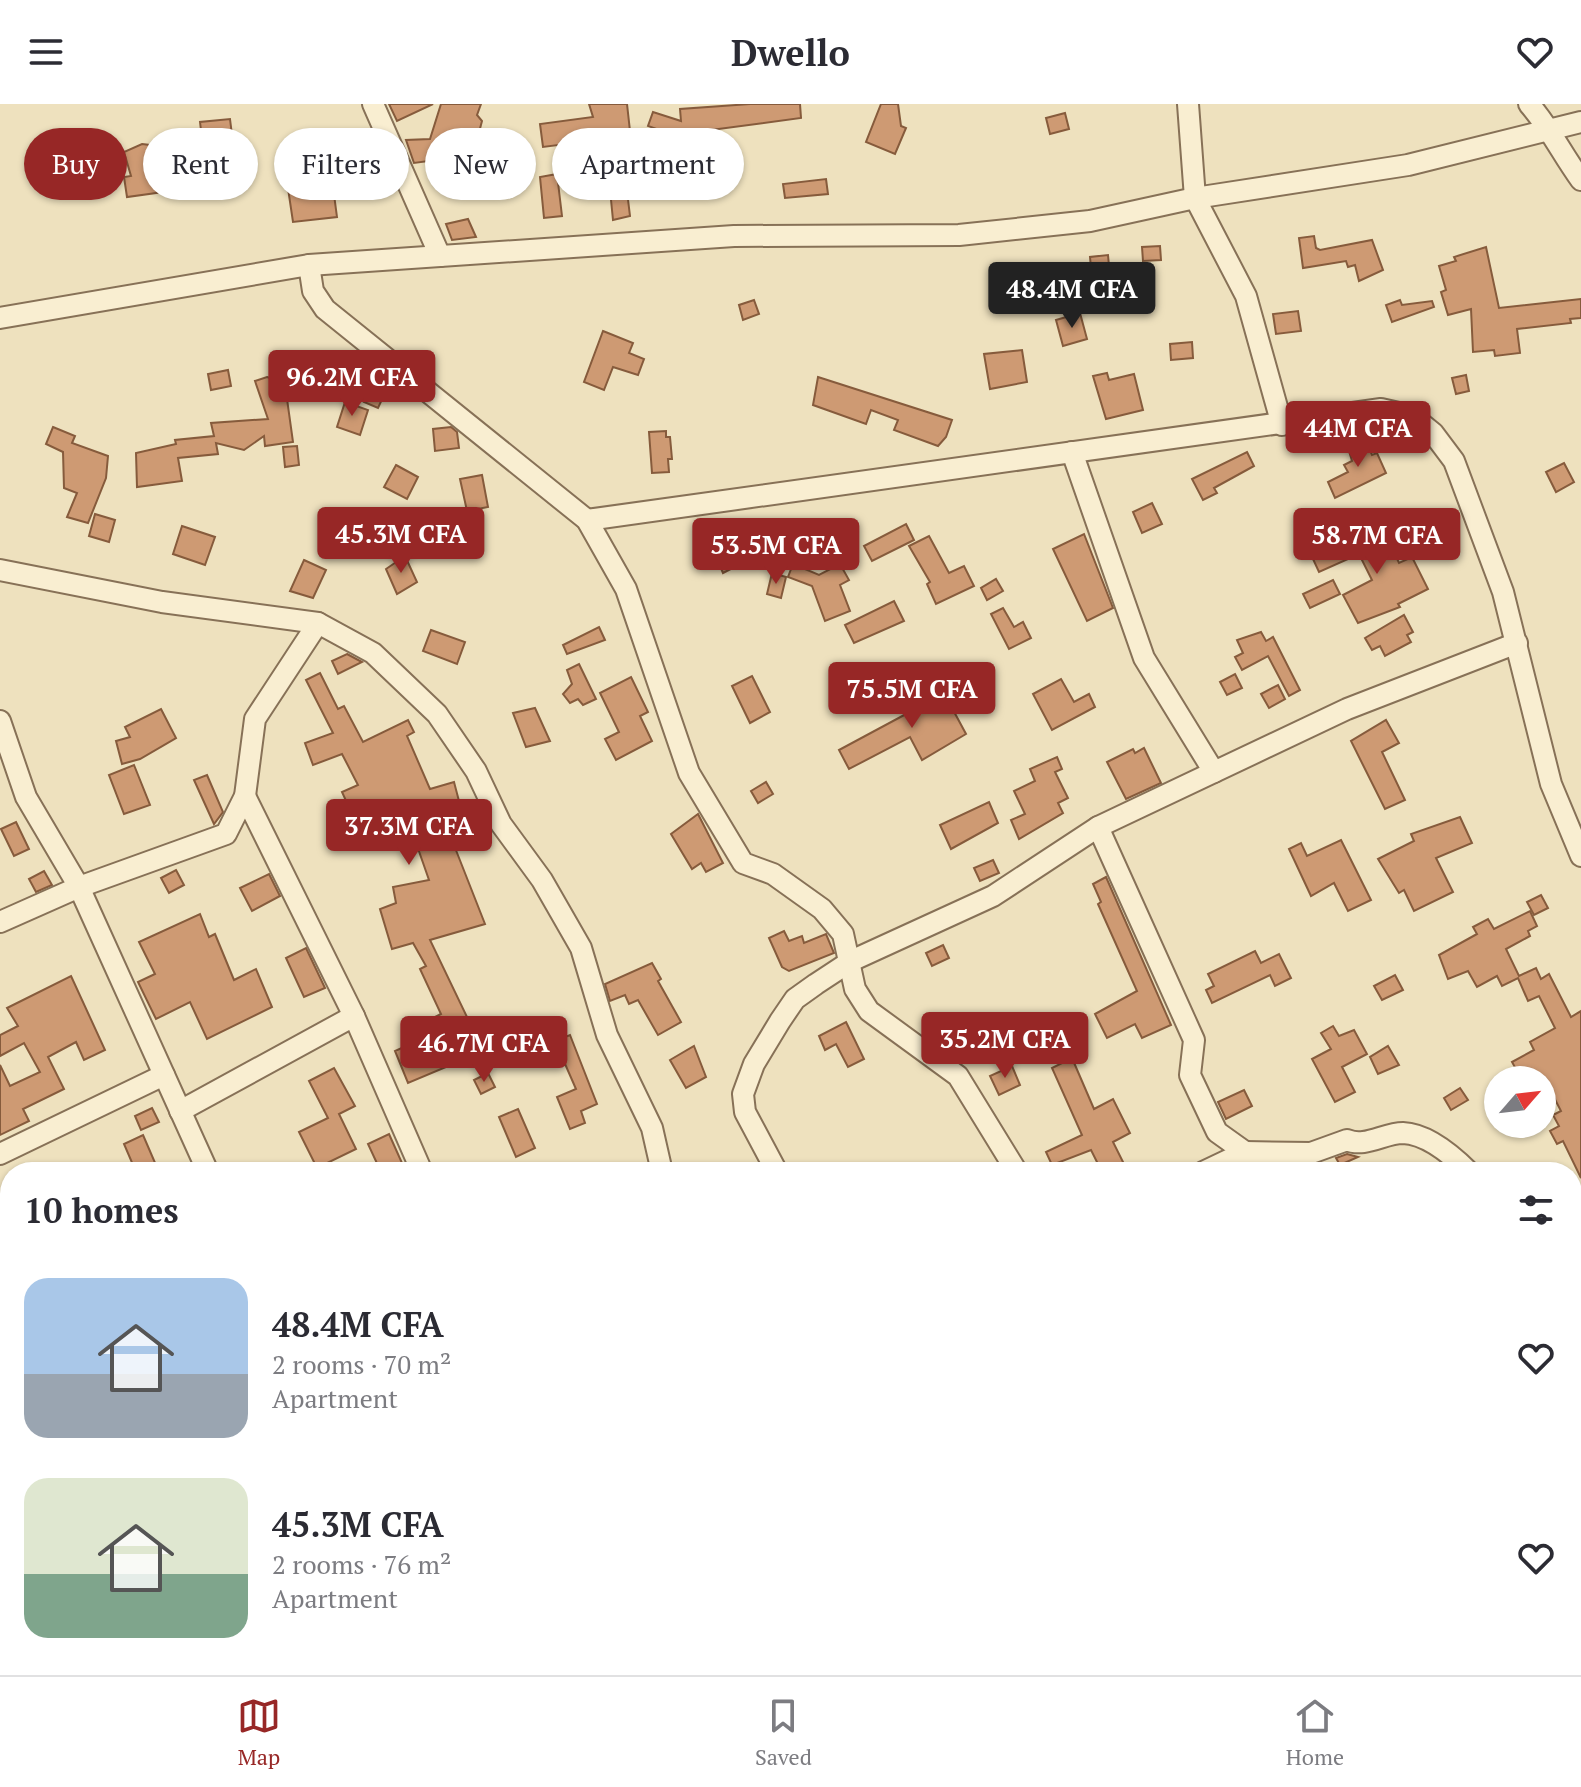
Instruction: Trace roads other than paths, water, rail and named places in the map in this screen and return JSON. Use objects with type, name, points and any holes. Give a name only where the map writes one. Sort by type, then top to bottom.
[{"type":"street","points":[[373,104],[440,256]]},
{"type":"street","points":[[1188,104],[1195,198],[1246,296],[1282,425]]},
{"type":"street","points":[[1529,104],[1550,128],[1560,152],[1581,180]]},
{"type":"street","points":[[0,318],[309,265],[734,236],[959,235],[1090,221],[1195,198],[1408,165],[1581,122]]},
{"type":"street","points":[[309,265],[313,291],[325,309],[587,520],[626,589],[689,773],[743,863],[773,874],[822,909],[843,934],[855,989],[869,1011],[958,1076],[1011,1162]]},
{"type":"street","points":[[587,520],[1381,409],[1412,416],[1433,433],[1454,461],[1503,592],[1551,784],[1581,856]]},
{"type":"street","points":[[1072,452],[1144,658],[1214,772]]},
{"type":"street","points":[[0,570],[162,602],[318,623],[373,653],[437,714],[476,771],[501,824],[542,880],[581,948],[607,1035],[652,1128],[660,1162]]},
{"type":"street","points":[[0,922],[79,887],[226,834],[245,796],[255,719],[318,623]]},
{"type":"street","points":[[772,1162],[745,1112],[743,1094],[747,1079],[795,999],[851,961],[993,896],[1098,827],[1347,709],[1517,643]]},
{"type":"street","points":[[0,721],[26,797],[79,887],[203,1162]]},
{"type":"street","points":[[245,796],[354,1016],[418,1162]]},
{"type":"street","points":[[1098,827],[1194,1040],[1190,1075],[1217,1132],[1245,1152],[1250,1162]]},
{"type":"street","points":[[180,1111],[354,1016]]},
{"type":"street","points":[[0,1154],[164,1075]]},
{"type":"street","points":[[1224,1162],[1245,1152],[1311,1153],[1347,1140],[1355,1143],[1405,1133],[1449,1152],[1459,1162]]}]
